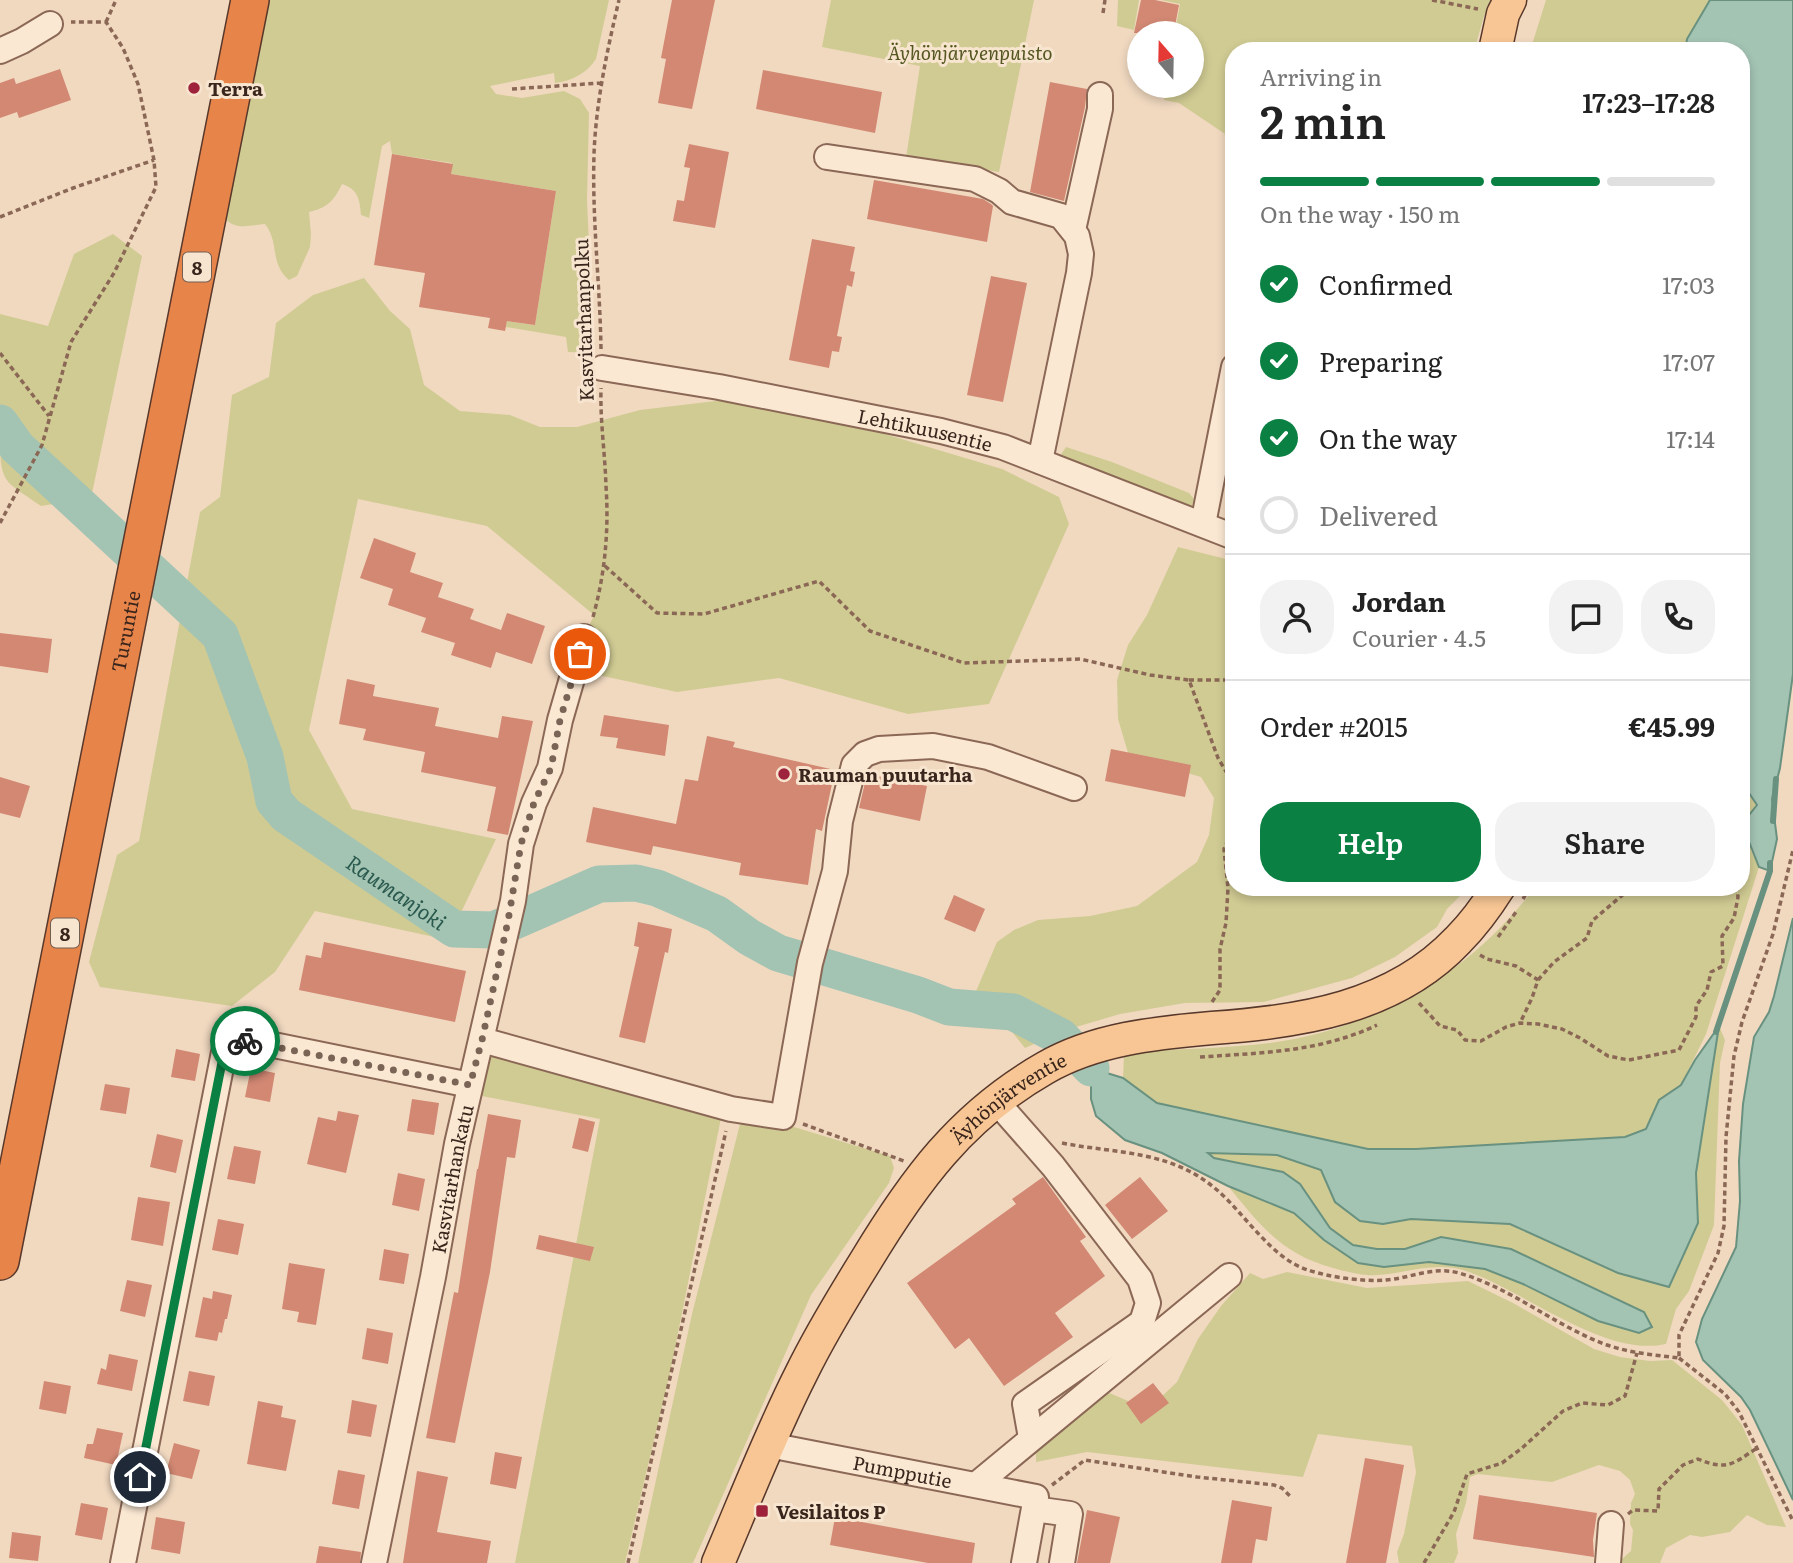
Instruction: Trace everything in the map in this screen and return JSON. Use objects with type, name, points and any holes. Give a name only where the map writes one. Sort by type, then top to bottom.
[{"type":"highway","name":"Turuntie","points":[[0,1261],[250,0]]},
{"type":"main road","points":[[1497,42],[1503,14],[1510,0]]},
{"type":"main road","name":"Äyhönjärventie","points":[[718,1563],[801,1374],[836,1309],[925,1171],[958,1134],[995,1100],[1045,1067],[1100,1045],[1129,1038],[1288,1021],[1342,1010],[1420,973],[1458,941],[1493,896]]},
{"type":"street","points":[[0,51],[50,23]]},
{"type":"street","points":[[1073,230],[1100,109],[1100,94]]},
{"type":"street","points":[[827,156],[975,179],[999,191],[1012,202],[1061,216],[1073,230],[1081,254],[1079,273],[1040,461]]},
{"type":"street","name":"Lehtikuusentie","points":[[602,368],[719,387],[941,431],[1003,447],[1225,533]]},
{"type":"street","points":[[1203,524],[1225,413]]},
{"type":"street","name":"Kasvitarhankatu","points":[[373,1563],[470,1085],[513,901],[521,844],[534,803],[551,768],[560,720],[584,637]]},
{"type":"street","points":[[482,1040],[731,1109],[783,1117],[810,963],[835,871],[840,821],[854,765],[866,754],[886,748],[933,746],[988,757],[1074,788]]},
{"type":"street","points":[[123,1563],[224,1052],[230,1044],[249,1040],[470,1085]]},
{"type":"street","points":[[995,1100],[1027,1136],[1140,1279],[1148,1303],[1142,1322],[1025,1404],[1031,1438]]},
{"type":"street","points":[[977,1484],[1229,1276]]},
{"type":"street","name":"Pumpputie","points":[[769,1445],[977,1484],[1070,1514],[1062,1563]]},
{"type":"street","points":[[1024,1563],[1035,1503]]},
{"type":"street","points":[[1608,1563],[1611,1524]]},
{"type":"path","points":[[106,22],[116,0]]},
{"type":"path","name":"Kasvitarhanpolku","points":[[584,637],[594,615],[605,566],[607,542],[607,488],[600,412],[602,368],[594,225],[594,153],[601,83],[619,0]]},
{"type":"path","points":[[1103,13],[1105,0]]},
{"type":"path","points":[[50,23],[84,20],[106,22]]},
{"type":"path","points":[[0,523],[42,445],[71,342],[114,273],[156,187],[154,160],[138,85],[123,48],[106,22]]},
{"type":"path","points":[[512,89],[601,83]]},
{"type":"path","points":[[0,217],[154,160]]},
{"type":"path","points":[[0,353],[49,416]]},
{"type":"path","points":[[605,566],[657,613],[704,614],[819,581],[870,631],[964,663],[1080,659],[1150,675],[1189,680],[1225,680]]},
{"type":"path","points":[[1189,680],[1218,758],[1225,770]]},
{"type":"path","points":[[1679,1358],[1679,1335],[1718,1253],[1724,1226],[1726,1138],[1734,1056],[1742,1022],[1773,934],[1793,850]]},
{"type":"path","points":[[1193,1030],[1220,990],[1220,949],[1226,923],[1228,896]]},
{"type":"path","points":[[1520,1023],[1538,980],[1554,962],[1587,938],[1592,921],[1621,896]]},
{"type":"path","points":[[1419,1003],[1440,1026],[1457,1030],[1465,1040],[1481,1041],[1506,1027],[1520,1023],[1562,1030],[1608,1056],[1629,1060],[1679,1050],[1696,1017],[1696,1006],[1707,990],[1711,972],[1723,966],[1722,936],[1734,918],[1738,896]]},
{"type":"path","points":[[1480,955],[1516,966],[1538,980]]},
{"type":"path","points":[[628,1563],[731,1109]]},
{"type":"path","points":[[783,1117],[897,1157],[925,1171]]},
{"type":"path","points":[[1027,1136],[1151,1156],[1183,1168],[1216,1189],[1286,1259],[1307,1270],[1365,1280],[1389,1280],[1425,1271],[1457,1272],[1485,1282],[1591,1338],[1637,1353],[1679,1358],[1725,1394],[1749,1428],[1793,1521]]},
{"type":"path","points":[[1424,1563],[1454,1512],[1467,1474],[1502,1463],[1563,1411],[1582,1403],[1608,1405],[1625,1396],[1637,1353]]},
{"type":"path","points":[[1611,1524],[1633,1510],[1658,1511],[1659,1489],[1683,1465],[1698,1459],[1717,1467],[1732,1464],[1757,1448]]},
{"type":"path","points":[[1035,1503],[1085,1460],[1197,1477],[1274,1485],[1282,1488],[1291,1497]]},
{"type":"green space","points":[[269,0],[609,0],[596,59],[584,72],[555,83],[554,73],[490,86],[496,94],[522,98],[564,91],[580,99],[589,113],[587,200],[594,353],[568,352],[566,337],[506,327],[507,321],[535,325],[556,191],[451,174],[452,163],[392,154],[390,141],[382,146],[369,218],[361,215],[355,192],[342,184],[329,203],[309,212],[310,247],[297,276],[289,280],[279,267],[270,231],[265,224],[238,226],[225,218]]},
{"type":"green space","name":"Äyhönjärvenpuisto","points":[[831,0],[1034,0],[999,172],[906,158],[920,66],[822,47]]},
{"type":"green space","points":[[1118,0],[1139,0],[1136,21],[1127,21],[1127,28],[1117,26]]},
{"type":"green space","points":[[1161,0],[1492,0],[1477,42],[1225,42],[1225,134],[1179,103],[1164,100],[1204,98],[1204,21],[1177,21],[1180,4]]},
{"type":"green space","points":[[1546,0],[1710,0],[1686,42],[1533,42]]},
{"type":"green space","points":[[113,234],[142,256],[91,498],[4,422],[0,415],[0,314],[48,326],[74,254]]},
{"type":"green space","points":[[364,278],[390,311],[410,329],[424,385],[460,411],[510,415],[540,427],[577,427],[640,410],[724,400],[838,420],[1002,469],[1059,497],[1069,524],[989,704],[908,714],[779,678],[677,692],[575,670],[584,637],[594,615],[487,526],[358,499],[309,730],[352,809],[496,839],[448,940],[315,911],[275,972],[232,1006],[100,987],[89,962],[117,855],[139,841],[200,512],[220,497],[232,395],[269,377],[276,323],[313,295]]},
{"type":"green space","points":[[0,440],[60,503],[41,506],[7,480],[1,466]]},
{"type":"green space","points":[[1066,447],[1189,493],[1194,499],[1192,506],[1060,456]]},
{"type":"green space","points":[[1178,547],[1225,559],[1225,896],[1460,896],[1447,909],[1437,927],[1395,957],[1352,978],[1264,1002],[1185,1003],[1120,1014],[1066,1030],[1025,1048],[1001,1018],[976,1004],[974,996],[997,942],[1014,930],[1038,920],[1090,916],[1137,906],[1197,862],[1209,835],[1214,798],[1201,777],[1129,756],[1118,719],[1117,680],[1128,645],[1147,615]]},
{"type":"green space","points":[[1750,794],[1757,805],[1751,850],[1759,867],[1750,895]]},
{"type":"green space","points":[[1528,896],[1750,896],[1706,1034],[1681,1085],[1659,1100],[1646,1129],[1625,1137],[1416,1149],[1368,1149],[1157,1103],[1123,1078],[1124,1055],[1142,1051],[1270,1043],[1347,1025],[1418,992],[1451,970],[1510,918]]},
{"type":"green space","points":[[1719,1026],[1725,1040],[1720,1063],[1714,1225],[1689,1291],[1676,1309],[1666,1344],[1642,1346],[1590,1332],[1463,1270],[1441,1267],[1371,1275],[1344,1271],[1310,1260],[1275,1238],[1228,1186],[1294,1213],[1324,1240],[1384,1267],[1429,1262],[1485,1269],[1523,1284],[1598,1321],[1639,1333],[1644,1312],[1511,1249],[1441,1237],[1405,1249],[1377,1249],[1352,1245],[1330,1228],[1300,1184],[1214,1158],[1207,1153],[1278,1155],[1321,1170],[1335,1202],[1360,1221],[1383,1224],[1411,1219],[1510,1224],[1618,1273],[1668,1287],[1698,1223],[1696,1173]]},
{"type":"green space","points":[[502,1054],[722,1113],[671,1368],[625,1563],[515,1563],[600,1119],[482,1096],[485,1067],[492,1056]]},
{"type":"green space","points":[[741,1120],[794,1127],[890,1156],[894,1168],[889,1183],[811,1295],[693,1563],[638,1563],[692,1314]]},
{"type":"green space","points":[[1287,1272],[1367,1288],[1468,1281],[1594,1349],[1620,1357],[1650,1361],[1672,1360],[1722,1400],[1742,1425],[1786,1527],[1767,1525],[1747,1515],[1730,1532],[1702,1537],[1690,1535],[1666,1548],[1660,1563],[1621,1563],[1631,1551],[1631,1503],[1635,1494],[1630,1480],[1620,1471],[1599,1465],[1552,1482],[1478,1474],[1470,1477],[1466,1503],[1456,1534],[1458,1553],[1454,1563],[1399,1563],[1397,1552],[1404,1534],[1416,1472],[1412,1446],[1318,1434],[1303,1477],[1087,1452],[1036,1462],[1036,1443],[1105,1391],[1135,1404],[1159,1399],[1177,1382],[1198,1339],[1221,1306],[1250,1273],[1263,1279]]},
{"type":"shaded area","points":[[1710,0],[1793,0],[1793,674],[1780,768],[1772,799],[1777,839],[1770,871],[1759,867],[1750,844],[1750,814],[1757,805],[1750,794],[1750,42],[1686,42]]},
{"type":"shaded area","points":[[1793,918],[1793,1500],[1750,1410],[1741,1397],[1703,1360],[1696,1342],[1702,1319],[1736,1247],[1743,1104],[1754,1037],[1769,1012]]},
{"type":"shaded area","points":[[1719,1026],[1696,1173],[1698,1223],[1669,1287],[1618,1273],[1510,1224],[1411,1219],[1383,1224],[1360,1221],[1335,1202],[1321,1170],[1277,1155],[1208,1153],[1214,1158],[1283,1172],[1300,1184],[1330,1228],[1353,1245],[1377,1249],[1405,1249],[1441,1237],[1511,1249],[1644,1312],[1652,1327],[1639,1333],[1598,1321],[1523,1284],[1485,1269],[1429,1262],[1384,1267],[1358,1263],[1324,1240],[1294,1213],[1228,1186],[1162,1153],[1125,1140],[1096,1116],[1091,1099],[1091,1068],[1123,1078],[1157,1103],[1368,1149],[1416,1149],[1625,1137],[1646,1129],[1659,1100],[1681,1085]]},
{"type":"building","points":[[672,0],[715,0],[692,109],[658,103],[666,59],[661,58]]},
{"type":"building","points":[[1141,0],[1179,5],[1176,21],[1137,21]]},
{"type":"building","points":[[60,69],[71,100],[19,118],[17,112],[0,118],[0,83],[14,78],[16,84]]},
{"type":"building","points":[[763,70],[882,92],[875,133],[756,109]]},
{"type":"building","points":[[1050,82],[1087,89],[1064,201],[1030,192]]},
{"type":"building","points":[[689,144],[729,152],[715,228],[673,221],[677,200],[684,201],[690,168],[684,167]]},
{"type":"building","points":[[392,154],[453,164],[451,174],[556,191],[535,325],[507,321],[505,331],[488,328],[490,318],[419,307],[425,273],[374,265]]},
{"type":"building","points":[[874,180],[983,199],[993,206],[987,242],[867,219]]},
{"type":"building","points":[[812,239],[855,247],[850,271],[855,272],[852,287],[847,285],[837,336],[842,337],[839,352],[832,351],[829,368],[789,360]]},
{"type":"building","points":[[991,276],[1027,283],[1003,402],[967,395]]},
{"type":"building","points":[[374,538],[416,553],[410,572],[443,583],[438,597],[474,609],[470,619],[501,630],[507,613],[545,626],[532,664],[496,652],[491,668],[451,655],[455,643],[421,632],[426,618],[388,605],[393,589],[360,578]]},
{"type":"building","points":[[0,633],[52,639],[48,673],[0,666]]},
{"type":"building","points":[[347,679],[375,685],[373,696],[439,708],[435,726],[498,738],[502,716],[533,721],[508,835],[487,831],[496,787],[421,772],[425,752],[363,740],[366,729],[339,724]]},
{"type":"building","points":[[604,715],[669,725],[665,756],[616,748],[618,738],[600,736]]},
{"type":"building","points":[[707,736],[735,742],[733,747],[835,770],[822,831],[816,829],[808,885],[739,875],[741,863],[653,846],[651,855],[586,842],[593,807],[676,824],[685,779],[698,781]]},
{"type":"building","points":[[1111,749],[1191,765],[1185,797],[1105,781]]},
{"type":"building","points":[[867,774],[927,786],[920,821],[859,808]]},
{"type":"building","points":[[0,777],[30,786],[20,818],[0,813]]},
{"type":"building","points":[[954,895],[985,909],[975,932],[944,919]]},
{"type":"building","points":[[638,922],[672,929],[645,1043],[619,1037],[639,947],[634,946]]},
{"type":"building","points":[[324,942],[466,971],[455,1022],[299,990],[306,955],[321,958]]},
{"type":"building","points":[[176,1049],[200,1054],[195,1081],[171,1077]]},
{"type":"building","points":[[251,1068],[275,1073],[270,1102],[245,1097]]},
{"type":"building","points":[[105,1084],[130,1088],[126,1114],[100,1110]]},
{"type":"building","points":[[412,1099],[439,1103],[434,1135],[407,1131]]},
{"type":"building","points":[[338,1111],[359,1115],[346,1173],[307,1164],[318,1117],[336,1121]]},
{"type":"building","points":[[488,1114],[521,1120],[515,1158],[507,1157],[490,1272],[455,1443],[426,1438],[454,1292],[458,1293]]},
{"type":"building","points":[[579,1118],[595,1122],[588,1152],[572,1148]]},
{"type":"building","points":[[157,1134],[183,1140],[176,1173],[150,1167]]},
{"type":"building","points":[[234,1146],[261,1151],[255,1184],[227,1179]]},
{"type":"building","points":[[398,1173],[425,1179],[419,1211],[392,1205]]},
{"type":"building","points":[[1043,1177],[1086,1237],[1080,1241],[1105,1276],[1055,1313],[1073,1337],[1004,1386],[969,1338],[955,1349],[907,1283],[1016,1204],[1012,1199]]},
{"type":"building","points":[[1140,1177],[1168,1211],[1132,1239],[1105,1205]]},
{"type":"building","points":[[138,1197],[170,1202],[163,1246],[131,1240]]},
{"type":"building","points":[[218,1219],[244,1224],[238,1255],[212,1250]]},
{"type":"building","points":[[539,1235],[594,1247],[590,1261],[536,1249]]},
{"type":"building","points":[[384,1249],[409,1254],[404,1284],[379,1280]]},
{"type":"building","points":[[289,1263],[325,1269],[316,1325],[297,1322],[299,1312],[282,1309]]},
{"type":"building","points":[[127,1280],[152,1285],[145,1317],[120,1311]]},
{"type":"building","points":[[213,1291],[232,1295],[227,1319],[217,1341],[195,1337],[203,1297],[212,1299]]},
{"type":"building","points":[[367,1328],[393,1333],[388,1364],[362,1359]]},
{"type":"building","points":[[109,1354],[138,1360],[132,1391],[97,1384],[101,1368],[106,1370]]},
{"type":"building","points":[[189,1371],[215,1376],[209,1406],[183,1401]]},
{"type":"building","points":[[44,1381],[71,1386],[66,1414],[39,1409]]},
{"type":"building","points":[[1153,1383],[1169,1403],[1141,1424],[1126,1403]]},
{"type":"building","points":[[352,1400],[377,1405],[371,1437],[347,1433]]},
{"type":"building","points":[[258,1401],[283,1406],[281,1417],[296,1420],[286,1471],[247,1464]]},
{"type":"building","points":[[97,1428],[123,1433],[116,1465],[84,1458],[87,1444],[93,1444]]},
{"type":"building","points":[[174,1443],[200,1450],[192,1479],[166,1473]]},
{"type":"building","points":[[495,1452],[522,1457],[516,1489],[490,1484]]},
{"type":"building","points":[[1365,1458],[1404,1465],[1386,1563],[1346,1563]]},
{"type":"building","points":[[338,1470],[365,1475],[359,1509],[332,1504]]},
{"type":"building","points":[[417,1471],[448,1477],[437,1532],[491,1541],[487,1563],[403,1563]]},
{"type":"building","points":[[1479,1495],[1597,1513],[1593,1540],[1594,1557],[1473,1539]]},
{"type":"building","points":[[1232,1500],[1272,1507],[1267,1541],[1256,1539],[1252,1563],[1221,1563]]},
{"type":"building","points":[[81,1503],[108,1508],[102,1540],[75,1535]]},
{"type":"building","points":[[1087,1510],[1120,1517],[1110,1563],[1077,1563]]},
{"type":"building","points":[[156,1517],[185,1522],[180,1554],[151,1549]]},
{"type":"building","points":[[835,1517],[975,1543],[972,1563],[928,1563],[830,1545]]},
{"type":"building","points":[[12,1532],[41,1536],[38,1561],[9,1558]]},
{"type":"building","points":[[319,1546],[361,1552],[360,1563],[316,1563]]},
{"type":"waterway","name":"Raumanjoki","points":[[0,423],[17,447],[220,635],[265,757],[274,801],[286,815],[454,929],[494,930],[599,884],[636,883],[657,888],[717,914],[749,937],[778,953],[918,995],[949,1007],[1013,1012],[1061,1037],[1091,1068]]},
{"type":"waterway","points":[[1773,821],[1776,779]]},
{"type":"waterway","points":[[1716,1032],[1770,871],[1770,863]]},
{"type":"way so far","points":[[245,1041],[470,1085],[513,901],[521,844],[534,803],[551,768],[560,720],[580,654]]},
{"type":"place","name":"Terra","points":[[194,88]]},
{"type":"place","name":"Rauman puutarha","points":[[784,774]]},
{"type":"place","name":"Vesilaitos P","points":[[762,1511]]},
{"type":"route","points":[[140,1477],[224,1052],[230,1044],[245,1041]]}]
